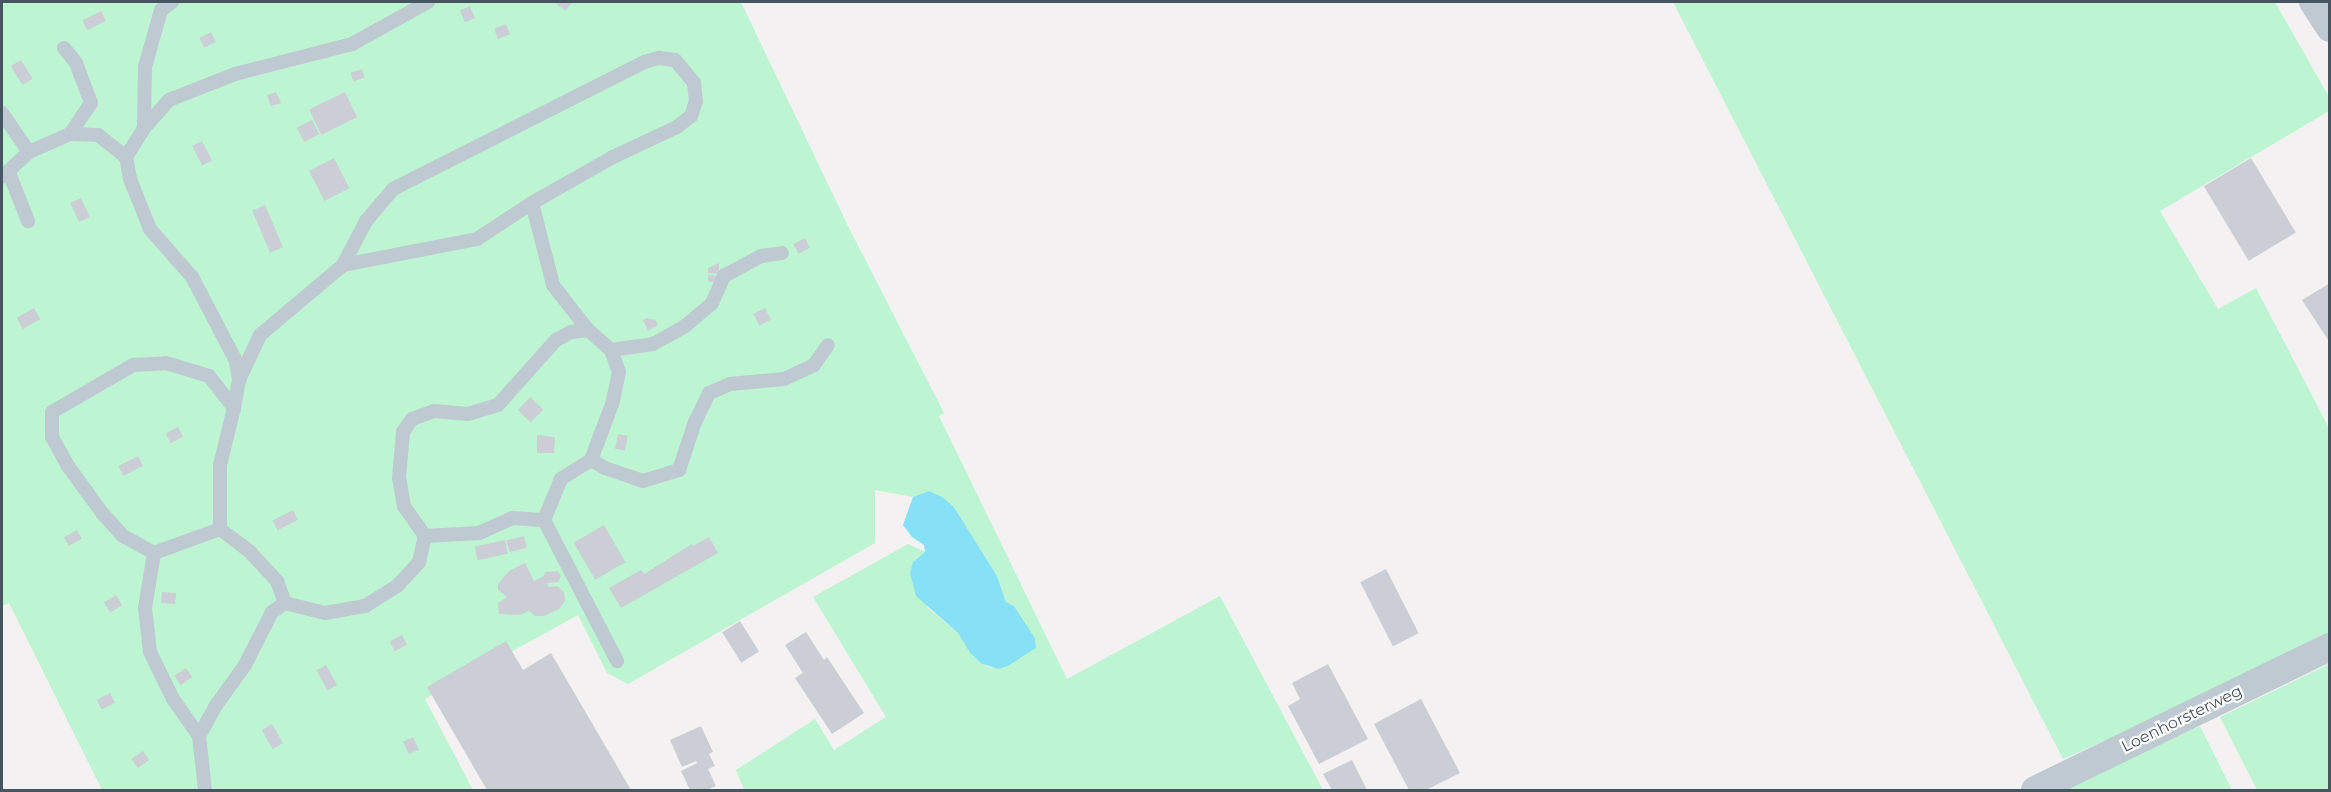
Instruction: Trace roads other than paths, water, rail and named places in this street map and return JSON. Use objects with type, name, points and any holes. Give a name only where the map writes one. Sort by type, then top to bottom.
[{"type":"street","points":[[2313,2],[2330,28]]},
{"type":"street","name":"Loenhorsterweg","points":[[2035,790],[2330,647]]},
{"type":"lane","points":[[144,128],[145,67],[161,10],[172,2]]},
{"type":"lane","points":[[126,157],[144,128],[169,100],[235,74],[352,44],[428,2]]},
{"type":"lane","points":[[64,48],[76,63],[91,103],[70,134]]},
{"type":"lane","points":[[220,529],[220,465],[239,380],[260,335],[343,265],[366,221],[393,189],[644,62],[660,58],[675,60],[694,83],[696,101],[691,116],[677,127],[613,157],[532,203],[477,239],[343,265]]},
{"type":"lane","points":[[2,113],[29,152]]},
{"type":"lane","points":[[28,221],[5,175],[29,152],[70,134],[98,135],[126,157],[130,179],[150,229],[192,277],[236,362],[239,380]]},
{"type":"lane","points":[[532,203],[553,285],[588,330],[611,350],[619,372],[612,404],[591,459],[561,479],[544,520],[617,662]]},
{"type":"lane","points":[[611,350],[653,344],[685,326],[712,303],[724,276],[761,256],[782,253]]},
{"type":"lane","points":[[199,736],[217,704],[246,665],[272,612],[285,603],[325,613],[365,606],[397,586],[419,562],[425,536],[404,506],[399,478],[403,432],[412,419],[434,411],[468,414],[498,405],[556,340],[571,332],[588,330]]},
{"type":"lane","points":[[591,459],[605,468],[643,481],[679,470],[695,422],[709,393],[730,384],[784,379],[814,365],[828,345]]},
{"type":"lane","points":[[220,529],[154,553],[122,535],[68,466],[52,437],[52,412],[133,365],[166,363],[208,376],[234,408]]},
{"type":"lane","points":[[425,536],[479,533],[513,518],[544,520]]},
{"type":"lane","points":[[220,529],[250,552],[277,581],[285,603]]},
{"type":"lane","points":[[154,553],[145,608],[150,652],[173,699],[199,736],[205,790]]},
{"type":"water","points":[[929,491],[942,497],[954,507],[997,576],[1006,602],[1014,606],[1035,638],[1036,648],[1008,666],[999,669],[982,664],[970,653],[958,633],[916,596],[910,573],[913,562],[925,552],[924,545],[912,537],[903,525],[913,497]]}]
